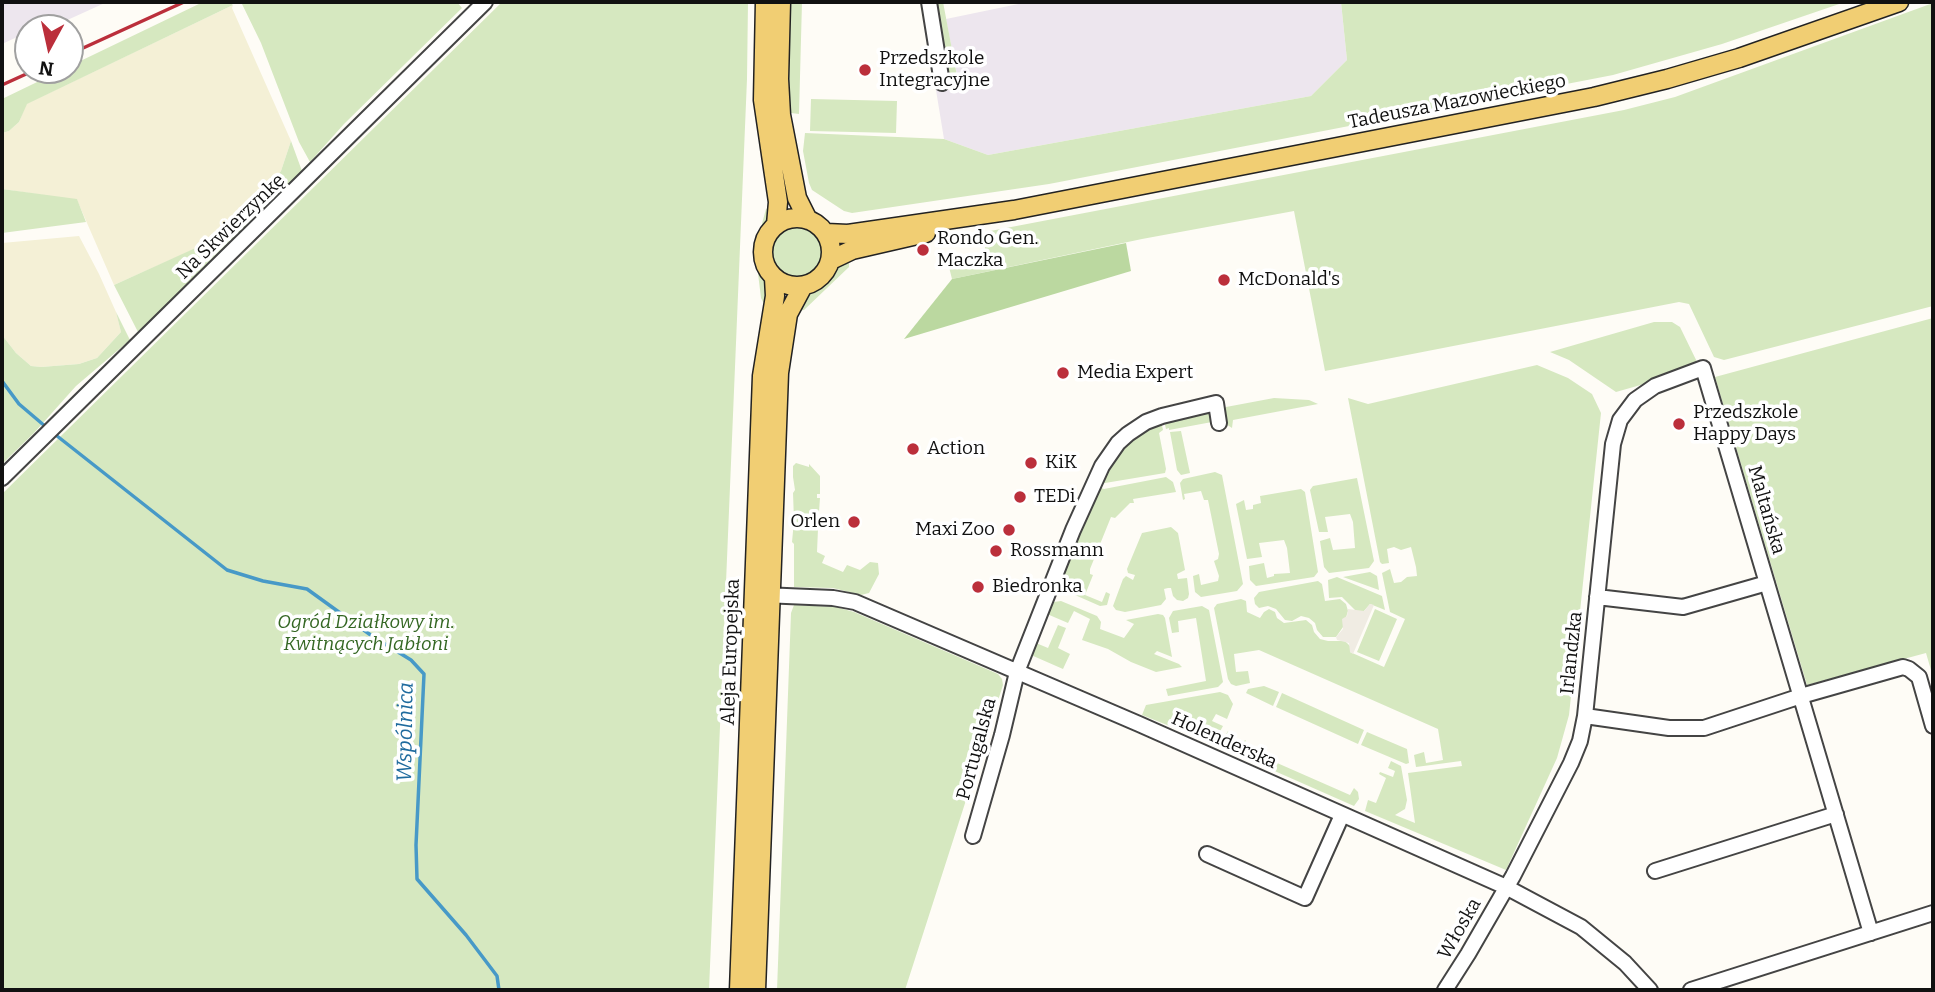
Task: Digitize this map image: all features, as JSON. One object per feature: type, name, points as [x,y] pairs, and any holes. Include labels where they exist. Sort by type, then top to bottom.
[{"type":"main road","points":[[765,2],[763,100],[778,202],[776,225]]},
{"type":"main road","points":[[781,2],[780,116],[797,198],[808,220]]},
{"type":"main road","name":"Tadeusza Mazowieckiego","points":[[826,233],[848,234],[1014,210],[1611,93],[1748,55],[1899,2]]},
{"type":"main road","name":"Tadeusza Mazowieckiego","points":[[831,260],[852,250],[976,222],[1014,210]]},
{"type":"main road","points":[[791,218],[808,220],[826,233],[831,243],[831,260],[821,278],[803,286],[790,286],[775,278],[767,268],[763,251],[768,235],[776,225],[791,218]]},
{"type":"main road","name":"Aleja Europejska","points":[[756,990],[762,595],[762,376],[775,296],[775,278]]},
{"type":"main road","name":"Aleja Europejska","points":[[739,990],[762,595],[780,361],[789,314],[803,286]]},
{"type":"street","name":"Na Skwierzynkę","points":[[2,478],[485,2]]},
{"type":"street","points":[[929,2],[942,83]]},
{"type":"street","name":"Irlandzka","points":[[1506,887],[1571,764],[1580,741],[1585,716],[1613,444],[1620,420],[1635,400],[1655,386],[1703,368]]},
{"type":"street","name":"Maltańska","points":[[1703,368],[1871,933]]},
{"type":"street","name":"Portugalska","points":[[973,836],[1017,672],[1093,484],[1118,443],[1146,422],[1189,408],[1216,403],[1219,423]]},
{"type":"street","name":"Maltańska","points":[[1597,597],[1683,607],[1767,583]]},
{"type":"street","name":"Holenderska","points":[[762,595],[833,598],[855,603],[1506,887],[1581,927],[1625,963],[1650,990]]},
{"type":"street","points":[[1585,716],[1669,728],[1703,728],[1895,668],[1909,669],[1916,673],[1921,681],[1933,726]]},
{"type":"street","points":[[1655,871],[1836,814]]},
{"type":"street","points":[[1207,854],[1305,898],[1342,816]]},
{"type":"street","name":"Włoska","points":[[1445,990],[1506,887]]},
{"type":"street","points":[[1691,990],[1933,913]]},
{"type":"shaded area","points":[[2,2],[107,2],[81,14],[14,14],[14,38],[2,44]]},
{"type":"shaded area","points":[[1028,2],[1341,2],[1347,60],[1311,96],[988,155],[944,139],[935,84],[958,80],[946,19]]},
{"type":"shaded area","points":[[233,5],[291,141],[281,171],[233,232],[114,285],[77,200],[2,189],[2,133],[9,131],[19,122],[26,104],[68,84],[84,84],[84,76]]},
{"type":"shaded area","points":[[79,236],[116,312],[121,332],[97,358],[79,364],[31,366],[2,335],[2,243]]},
{"type":"shaded area","points":[[1370,604],[1374,605],[1353,654],[1350,652],[1349,643],[1337,640],[1336,637],[1343,629],[1342,619],[1347,616],[1348,609],[1364,611]]},
{"type":"green space","points":[[203,2],[229,2],[233,5],[84,77],[84,59]]},
{"type":"green space","points":[[241,2],[457,2],[462,8],[344,124],[310,162],[299,142],[261,43]]},
{"type":"green space","name":"Ogród Działkowy im. Kwitnących Jabłoni","points":[[502,2],[748,2],[709,990],[2,990],[2,494]]},
{"type":"green space","points":[[786,2],[802,2],[799,114],[791,113],[784,91]]},
{"type":"green space","points":[[935,2],[943,2],[958,81],[952,82],[946,70]]},
{"type":"green space","points":[[1341,2],[1845,2],[1722,44],[1613,75],[1049,184],[852,213],[844,211],[812,190],[809,183],[803,151],[805,133],[944,139],[988,155],[1311,96],[1347,60]]},
{"type":"green space","points":[[1933,3],[1933,306],[1724,360],[1714,357],[1689,304],[1679,302],[1325,371],[1294,211],[1142,239],[952,279],[949,267],[979,260],[985,253],[985,232],[1624,110],[1675,97]]},
{"type":"green space","points":[[33,84],[69,84],[27,104],[19,122],[9,131],[2,133],[2,99]]},
{"type":"green space","points":[[811,99],[897,101],[896,133],[810,131]]},
{"type":"green space","points":[[291,141],[302,171],[138,332],[114,285],[233,231],[281,171]]},
{"type":"green space","points":[[2,189],[77,199],[86,222],[2,233]]},
{"type":"green space","points":[[773,206],[756,248],[759,266],[767,282],[768,304],[761,298],[755,249],[766,209]]},
{"type":"green space","points":[[798,226],[808,228],[816,234],[822,242],[822,262],[816,270],[808,276],[798,278],[788,276],[780,270],[774,262],[772,252],[774,242],[780,234],[788,228]]},
{"type":"green space","points":[[1126,243],[1131,271],[904,339],[952,279]]},
{"type":"green space","points":[[849,258],[849,267],[804,310],[798,311],[804,297],[827,283],[839,266]]},
{"type":"green space","points":[[116,312],[130,340],[76,386],[2,464],[2,335],[31,366],[79,364],[97,358],[121,332]]},
{"type":"green space","points":[[1933,318],[1933,677],[1926,653],[1807,685],[1715,377]]},
{"type":"green space","points":[[1654,322],[1672,322],[1680,327],[1700,368],[1616,392],[1569,360],[1550,352]]},
{"type":"green space","points":[[1537,365],[1568,378],[1592,394],[1601,413],[1569,715],[1557,758],[1506,870],[1365,811],[1368,800],[1376,803],[1386,778],[1379,774],[1380,772],[1393,777],[1395,771],[1388,768],[1391,761],[1401,766],[1407,800],[1405,809],[1395,815],[1415,823],[1408,773],[1462,766],[1461,761],[1416,767],[1414,755],[1424,752],[1426,763],[1443,760],[1438,729],[1259,650],[1234,654],[1236,672],[1248,671],[1250,683],[1236,686],[1231,684],[1214,608],[1217,604],[1241,599],[1246,601],[1247,612],[1260,618],[1269,609],[1284,623],[1306,620],[1320,639],[1345,641],[1350,646],[1350,652],[1384,667],[1405,619],[1390,612],[1382,573],[1390,569],[1394,583],[1401,582],[1407,577],[1417,576],[1416,567],[1411,547],[1401,550],[1394,547],[1387,549],[1389,563],[1380,562],[1348,398],[1368,404]]},
{"type":"green space","points":[[1274,398],[1309,400],[1318,404],[1233,420],[1232,428],[1226,424],[1223,410],[1226,407]]},
{"type":"green space","points":[[1203,412],[1212,414],[1212,422],[1166,429],[1164,421]]},
{"type":"green space","points":[[1161,421],[1163,430],[1159,433],[1165,473],[1099,484],[1116,454],[1131,438]]},
{"type":"green space","points":[[1181,431],[1190,473],[1181,475],[1177,470],[1170,432]]},
{"type":"green space","points":[[796,463],[809,467],[809,464],[820,476],[820,494],[817,494],[817,498],[820,498],[819,512],[814,512],[814,516],[819,517],[818,524],[813,524],[813,528],[818,529],[817,552],[825,556],[822,563],[843,572],[847,565],[860,570],[870,562],[878,563],[879,574],[869,593],[861,595],[833,588],[794,587],[793,466]]},
{"type":"green space","points":[[1215,472],[1222,475],[1243,584],[1237,591],[1201,597],[1195,592],[1193,576],[1199,574],[1201,585],[1218,581],[1214,561],[1219,554],[1208,500],[1204,500],[1201,491],[1184,494],[1183,500],[1180,483],[1183,479]]},
{"type":"green space","points":[[1166,477],[1173,482],[1176,492],[1133,499],[1134,503],[1130,503],[1115,518],[1111,517],[1090,569],[1090,574],[1093,575],[1085,595],[1102,602],[1106,592],[1110,594],[1107,605],[1100,606],[1059,588],[1098,487],[1104,489]]},
{"type":"green space","points":[[1357,478],[1374,561],[1369,568],[1329,573],[1324,567],[1320,541],[1330,538],[1333,550],[1355,548],[1353,522],[1350,514],[1325,517],[1328,532],[1319,532],[1310,490],[1313,486]]},
{"type":"green space","points":[[1301,489],[1305,492],[1318,572],[1314,577],[1256,586],[1250,580],[1249,566],[1264,563],[1267,578],[1274,574],[1290,573],[1287,548],[1284,540],[1259,543],[1262,557],[1247,559],[1236,504],[1244,500],[1246,510],[1253,509],[1253,505],[1261,503],[1260,496]]},
{"type":"green space","points":[[1171,527],[1178,533],[1185,570],[1177,574],[1178,579],[1187,578],[1188,598],[1177,600],[1171,588],[1168,588],[1164,589],[1166,599],[1161,605],[1125,612],[1116,610],[1113,606],[1123,579],[1126,576],[1133,580],[1135,575],[1128,573],[1127,569],[1142,533]]},
{"type":"green space","points":[[1370,572],[1377,576],[1379,590],[1343,577]]},
{"type":"green space","points":[[1337,577],[1382,596],[1385,610],[1370,604],[1364,611],[1356,611],[1342,597],[1329,598],[1328,580]]},
{"type":"green space","points":[[1318,581],[1322,584],[1325,601],[1340,599],[1346,604],[1348,611],[1343,627],[1336,637],[1323,637],[1309,618],[1301,616],[1292,621],[1285,620],[1276,609],[1268,606],[1259,608],[1255,604],[1254,598],[1259,592]]},
{"type":"green space","points":[[1061,601],[1097,616],[1101,622],[1100,629],[1124,638],[1134,624],[1126,620],[1163,615],[1172,657],[1157,651],[1154,654],[1182,667],[1156,672],[1082,640],[1090,619],[1074,611],[1068,623],[1047,614],[1054,602]]},
{"type":"green space","points":[[794,605],[836,607],[854,612],[998,674],[1002,679],[1003,685],[905,990],[777,990],[791,613]]},
{"type":"green space","points":[[1202,606],[1209,610],[1223,682],[1218,687],[1168,696],[1166,689],[1206,681],[1196,618],[1178,621],[1179,632],[1172,633],[1169,618],[1173,611]]},
{"type":"green space","points":[[1375,609],[1397,619],[1379,661],[1357,652]]},
{"type":"green space","points":[[1058,625],[1066,628],[1058,648],[1070,654],[1063,669],[1031,655],[1036,643],[1048,648]]},
{"type":"green space","points":[[1264,686],[1279,692],[1273,706],[1246,693],[1248,689]]},
{"type":"green space","points":[[1220,692],[1228,695],[1233,704],[1227,719],[1216,714],[1212,721],[1223,726],[1217,737],[1223,739],[1228,731],[1230,735],[1225,748],[1142,715],[1146,705]]},
{"type":"green space","points":[[1282,693],[1364,730],[1358,744],[1276,707]]},
{"type":"green space","points":[[1367,732],[1407,749],[1409,763],[1361,745]]},
{"type":"green space","points":[[1246,740],[1243,748],[1350,795],[1354,788],[1359,799],[1354,806],[1236,754],[1234,752],[1237,744]]},
{"type":"waterway","name":"Wspólnica","points":[[2,381],[19,404],[46,427]]},
{"type":"waterway","name":"Wspólnica","points":[[52,432],[227,570],[263,581],[307,589],[372,636],[411,660],[424,674],[416,845],[417,879],[466,935],[497,976],[499,990]]},
{"type":"railway","points":[[84,48],[184,2]]},
{"type":"railway","points":[[2,85],[14,80]]},
{"type":"place","name":"Przedszkole Integracyjne","points":[[865,70]]},
{"type":"place","name":"Rondo Gen. Maczka","points":[[923,250]]},
{"type":"place","name":"McDonald's","points":[[1224,280]]},
{"type":"place","name":"Media Expert","points":[[1063,373]]},
{"type":"place","name":"Przedszkole Happy Days","points":[[1679,424]]},
{"type":"place","name":"Action","points":[[913,449]]},
{"type":"place","name":"KiK","points":[[1031,463]]},
{"type":"place","name":"TEDi","points":[[1020,497]]},
{"type":"place","name":"Orlen","points":[[854,522]]},
{"type":"place","name":"Maxi Zoo","points":[[1009,530]]},
{"type":"place","name":"Rossmann","points":[[996,551]]},
{"type":"place","name":"Biedronka","points":[[978,587]]}]
